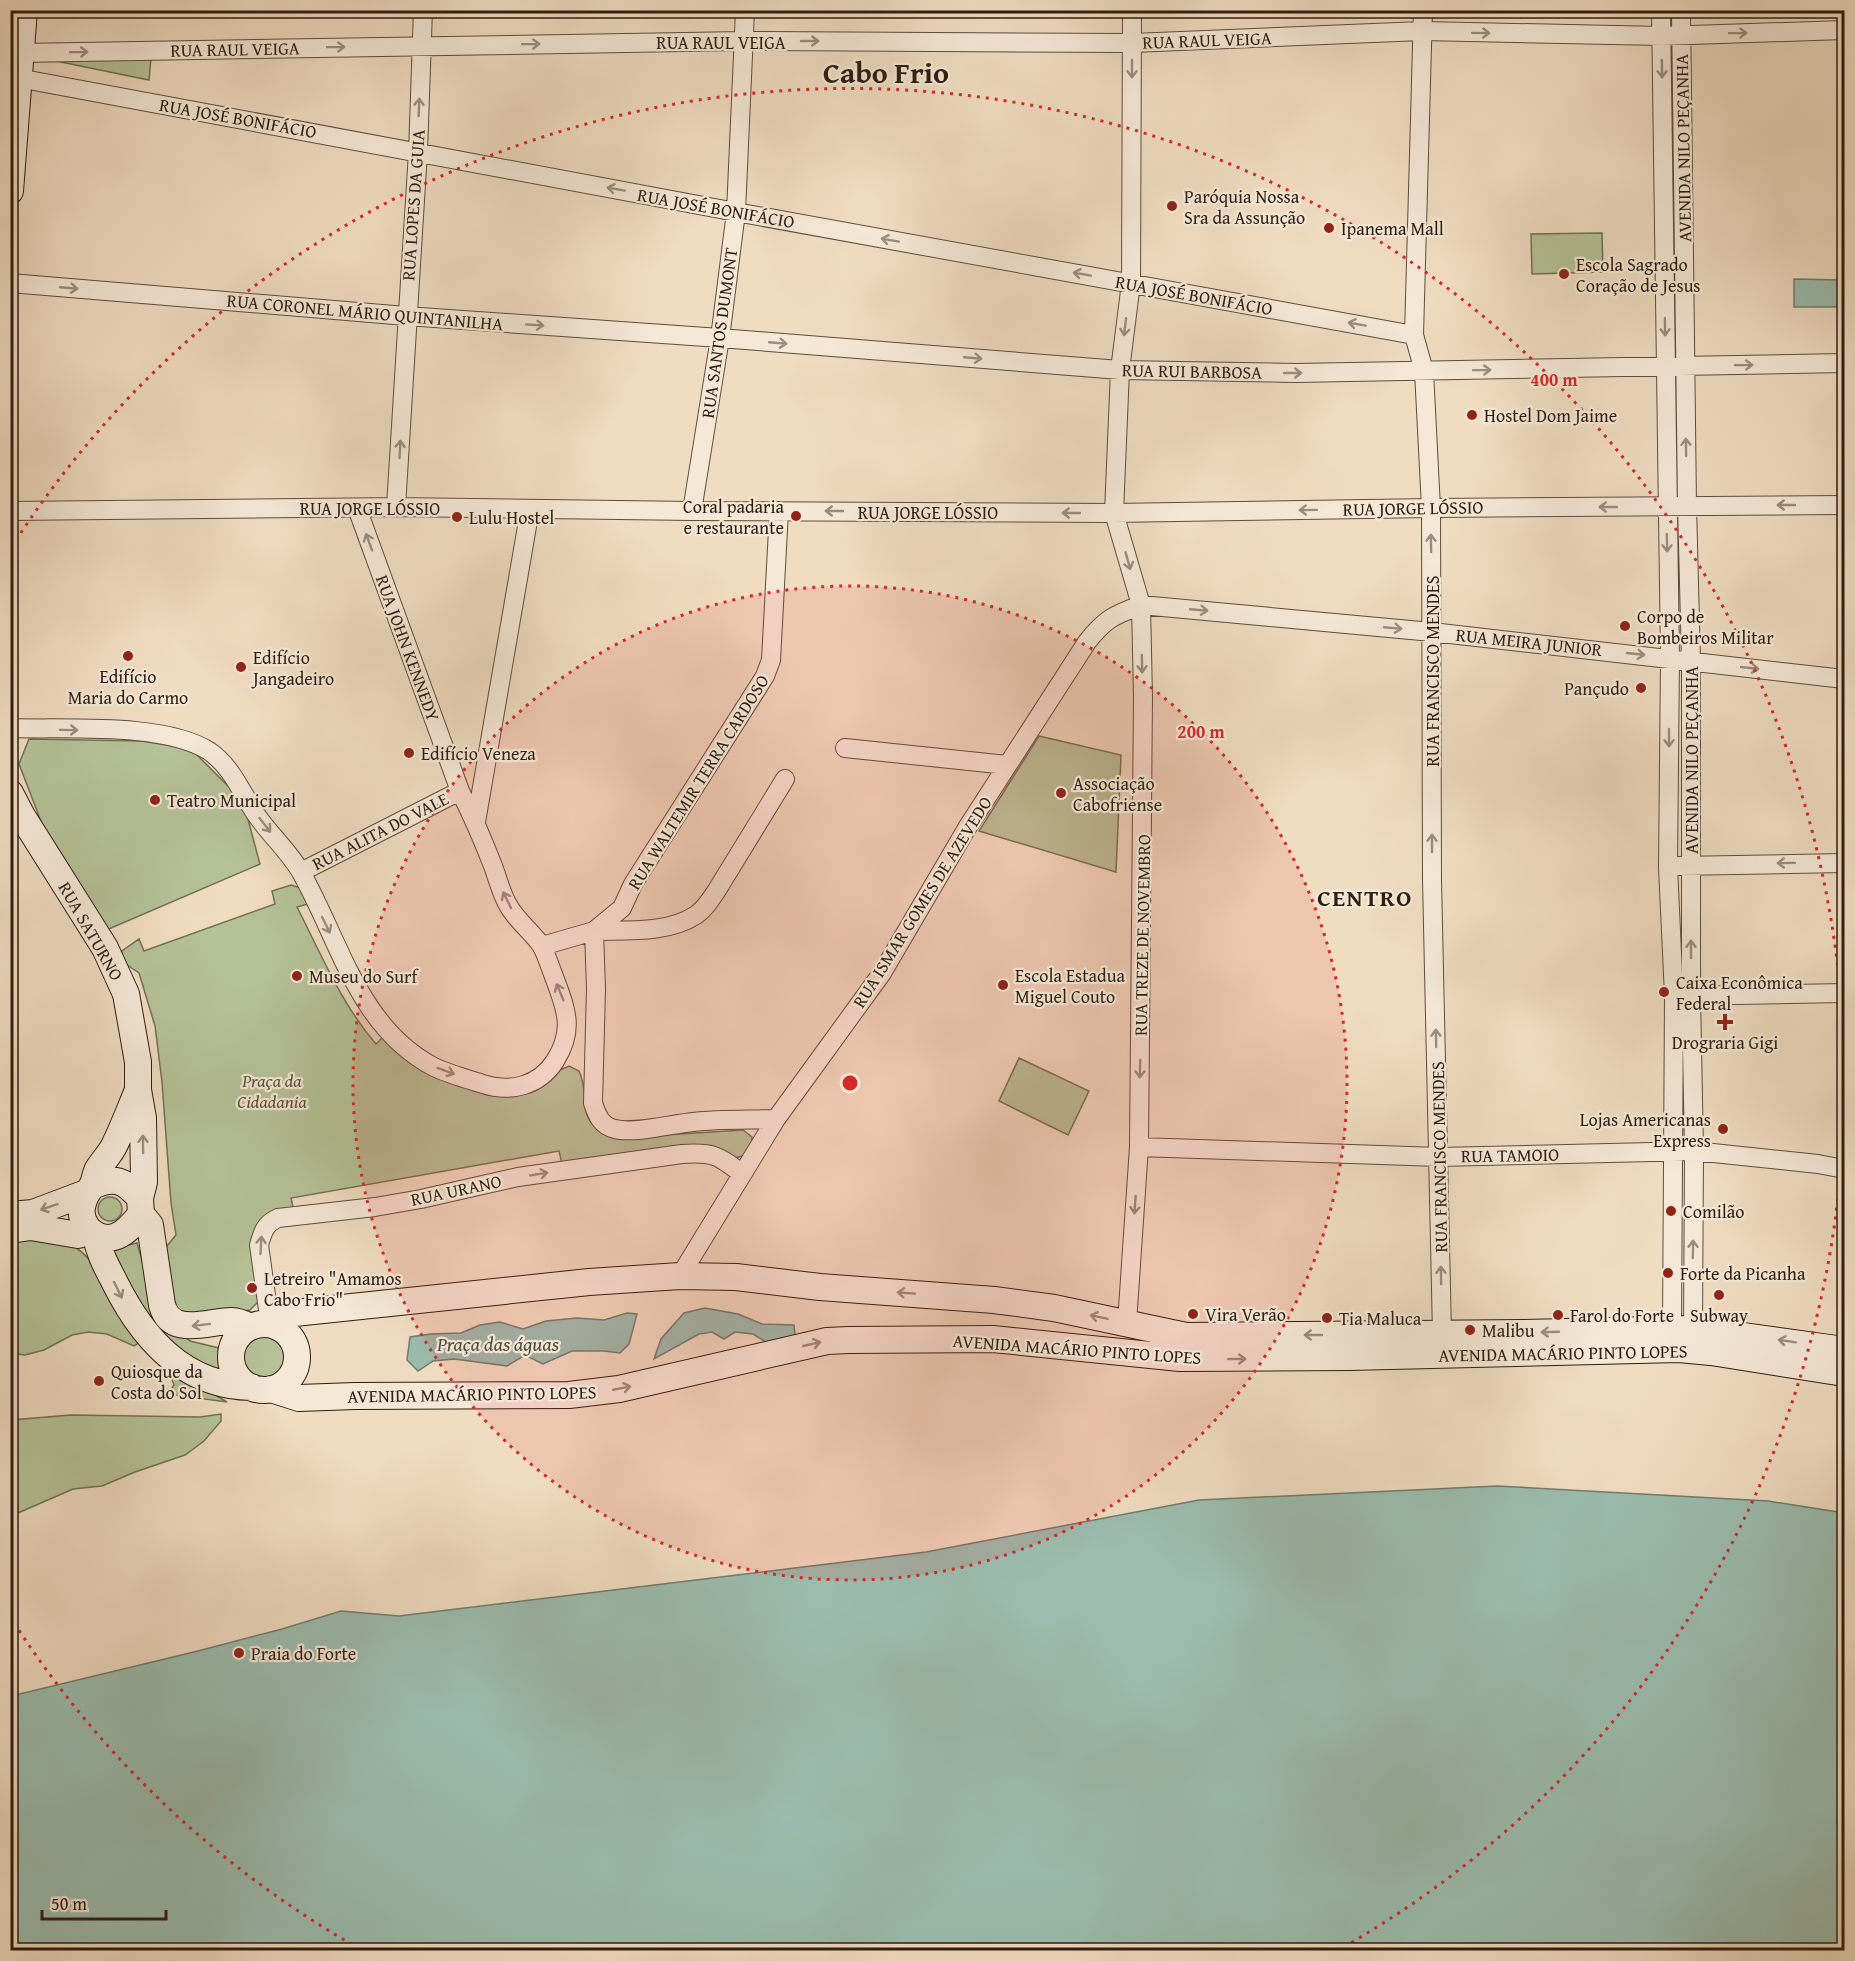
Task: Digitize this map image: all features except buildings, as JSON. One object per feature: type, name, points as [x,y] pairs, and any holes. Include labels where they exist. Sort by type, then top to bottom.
[{"type":"main road","points":[[10,191],[17,67],[24,10]]},
{"type":"main road","name":"RUA SATURNO","points":[[10,792],[16,811],[105,948],[126,994],[138,1062],[138,1090],[143,1118],[144,1182],[140,1206]]},
{"type":"main road","name":"RUA SATURNO","points":[[89,1189],[98,1168],[113,1147],[138,1090]]},
{"type":"main road","points":[[10,1215],[33,1213],[103,1181],[113,1179],[123,1182],[150,1225],[162,1305],[170,1320],[188,1326],[234,1321],[280,1327],[294,1342],[297,1351],[295,1371],[281,1386],[261,1388],[242,1382],[231,1363],[234,1341],[241,1333],[260,1325]]},
{"type":"main road","points":[[89,1189],[82,1209],[83,1220],[93,1234]]},
{"type":"main road","points":[[10,1230],[31,1227],[78,1235],[93,1234],[115,1238],[132,1225],[140,1206]]},
{"type":"main road","name":"AVENIDA MACÁRIO PINTO LOPES","points":[[93,1234],[99,1252],[131,1316],[158,1347],[190,1372],[204,1378],[227,1386],[261,1388],[299,1398],[569,1395],[619,1389],[827,1341],[849,1340],[993,1339],[1180,1358],[1348,1357],[1679,1349],[1845,1373]]},
{"type":"main road","name":"AVENIDA MACÁRIO PINTO LOPES","points":[[260,1325],[285,1314],[589,1282],[680,1276],[736,1277],[820,1287],[994,1300],[1054,1308],[1186,1336],[1442,1334],[1682,1328],[1845,1350]]},
{"type":"street","name":"RUA LOPES DA GUIA","points":[[396,507],[406,316],[418,152],[423,10]]},
{"type":"street","name":"RUA SANTOS DUMONT","points":[[692,511],[720,338],[736,212],[745,10]]},
{"type":"street","name":"RUA TREZE DE NOVEMBRO","points":[[1127,1323],[1139,1147],[1143,843],[1141,605],[1114,513],[1120,370],[1131,283],[1132,10]]},
{"type":"street","name":"RUA FRANCISCO MENDES","points":[[1423,10],[1414,335],[1424,371],[1431,508],[1432,880],[1442,1334]]},
{"type":"street","name":"AVENIDA NILO PEÇANHA","points":[[1661,10],[1670,658],[1668,867],[1682,995],[1694,1151],[1682,1328]]},
{"type":"street","name":"AVENIDA NILO PEÇANHA","points":[[1681,10],[1691,661],[1691,865],[1672,1151],[1682,1328]]},
{"type":"street","name":"RUA RAUL VEIGA","points":[[17,67],[421,45],[744,41],[1132,43],[1422,32],[1662,36],[1845,30]]},
{"type":"street","name":"RUA JOSÉ BONIFÁCIO","points":[[17,67],[418,152],[1414,335]]},
{"type":"street","name":"RUA CORONEL MÁRIO QUINTANILHA","points":[[10,283],[406,316],[720,338]]},
{"type":"street","name":"RUA RUI BARBOSA","points":[[720,338],[1120,370],[1296,373],[1685,366]]},
{"type":"street","points":[[1685,366],[1845,363]]},
{"type":"street","name":"RUA JORGE LÓSSIO","points":[[10,511],[396,507],[1114,513],[1845,505]]},
{"type":"street","name":"RUA JOHN KENNEDY","points":[[10,728],[124,730],[178,738],[195,743],[212,753],[225,765],[255,813],[301,872],[348,970],[369,1008],[386,1030],[406,1048],[434,1067],[492,1087],[515,1089],[533,1082],[550,1069],[563,1049],[567,1026],[566,1005],[542,946],[508,906],[476,822],[460,791],[357,508]]},
{"type":"street","points":[[476,822],[530,509]]},
{"type":"street","name":"RUA WALTEMIR TERRA CARDOSO","points":[[542,946],[594,931],[622,908],[633,884],[765,676],[771,660],[778,511]]},
{"type":"street","name":"RUA MEIRA JUNIOR","points":[[1141,605],[1432,632],[1845,679]]},
{"type":"street","name":"RUA ISMAR GOMES DE AZEVEDO","points":[[680,1276],[776,1119],[882,973],[1007,765],[1099,626],[1116,614],[1141,605]]},
{"type":"street","points":[[844,748],[1007,765]]},
{"type":"street","points":[[776,1119],[695,1122],[628,1130],[616,1130],[604,1125],[593,1103],[596,989],[594,931],[648,930],[678,923],[696,915],[717,890],[785,779]]},
{"type":"street","name":"RUA ALITA DO VALE","points":[[301,872],[460,791]]},
{"type":"street","points":[[1668,867],[1845,863]]},
{"type":"street","points":[[1682,995],[1845,993]]},
{"type":"street","name":"RUA TAMOIO","points":[[1139,1147],[1439,1157],[1694,1151],[1845,1169]]},
{"type":"street","name":"RUA URANO","points":[[260,1325],[262,1233],[268,1223],[278,1218],[375,1207],[518,1177],[682,1154],[704,1152],[714,1154],[742,1174]]},
{"type":"green space","points":[[151,58],[149,80],[56,61]]},
{"type":"green space","points":[[1602,233],[1603,272],[1532,274],[1531,234]]},
{"type":"green space","name":"Associação Cabofriense","points":[[1039,736],[1121,755],[1116,872],[979,831]]},
{"type":"green space","points":[[29,739],[142,741],[191,749],[243,801],[260,864],[104,931],[49,842],[19,764]]},
{"type":"green space","name":"Praça da Cidadania","points":[[291,885],[301,888],[308,904],[297,907],[342,996],[376,1044],[384,1036],[444,1079],[547,1081],[569,1066],[579,1071],[583,1082],[588,1117],[602,1131],[616,1138],[743,1130],[752,1137],[751,1148],[743,1156],[734,1158],[562,1164],[559,1151],[291,1198],[294,1211],[264,1218],[258,1302],[250,1310],[189,1320],[176,1316],[162,1256],[176,1235],[155,1026],[139,973],[121,961],[122,951],[139,939],[144,951],[275,904],[272,891]]},
{"type":"green space","points":[[1019,1058],[1089,1091],[1068,1135],[999,1101]]},
{"type":"green space","points":[[110,1197],[119,1200],[122,1209],[119,1218],[110,1221],[101,1218],[98,1209],[101,1200]]},
{"type":"green space","points":[[31,1236],[63,1240],[78,1249],[100,1272],[142,1341],[134,1346],[107,1334],[88,1332],[72,1335],[44,1350],[25,1355],[11,1353],[10,1239]]},
{"type":"green space","points":[[137,1243],[158,1315],[190,1341],[219,1348],[228,1364],[229,1377],[195,1366],[153,1326],[106,1250]]},
{"type":"green space","points":[[265,1333],[280,1340],[287,1355],[280,1370],[265,1377],[250,1370],[243,1355],[250,1340]]},
{"type":"green space","points":[[167,1366],[227,1402],[168,1394],[174,1385]]},
{"type":"green space","points":[[221,1414],[221,1421],[204,1441],[185,1455],[102,1486],[73,1489],[11,1516],[11,1420],[71,1415],[200,1417]]},
{"type":"water","points":[[1794,279],[1843,280],[1843,307],[1794,307]]},
{"type":"water","points":[[705,1308],[738,1314],[762,1324],[794,1325],[795,1335],[766,1342],[753,1334],[735,1332],[724,1339],[712,1332],[699,1334],[654,1359],[661,1339],[684,1313]]},
{"type":"water","name":"Praça das águas","points":[[627,1313],[637,1314],[629,1344],[620,1353],[572,1351],[543,1364],[525,1355],[507,1366],[454,1359],[433,1361],[418,1371],[407,1360],[410,1337],[461,1333],[480,1325],[500,1322],[523,1329],[546,1321],[577,1318],[604,1320]]},
{"type":"water","points":[[1497,1486],[1768,1501],[1844,1513],[1844,1950],[11,1950],[11,1696],[198,1651],[341,1611],[399,1616],[926,1552],[1199,1500]]},
{"type":"place","name":"Paróquia Nossa Sra da Assunção","points":[[1172,206]]},
{"type":"place","name":"Ipanema Mall","points":[[1329,228]]},
{"type":"place","name":"Escola Sagrado Coração de Jesus","points":[[1564,274]]},
{"type":"place","name":"Hostel Dom Jaime","points":[[1472,415]]},
{"type":"place","name":"Coral padaria e restaurante","points":[[796,516]]},
{"type":"place","name":"Lulu Hostel","points":[[457,517]]},
{"type":"place","name":"Corpo de Bombeiros Militar","points":[[1625,626]]},
{"type":"place","name":"Edifício Maria do Carmo","points":[[128,656]]},
{"type":"place","name":"Edifício Jangadeiro","points":[[241,667]]},
{"type":"place","name":"Pançudo","points":[[1641,688]]},
{"type":"place","name":"Edifício Veneza","points":[[409,753]]},
{"type":"place","name":"Associação Cabofriense","points":[[1061,793]]},
{"type":"place","name":"Teatro Municipal","points":[[155,800]]},
{"type":"place","name":"Museu do Surf","points":[[297,976]]},
{"type":"place","name":"Escola Estadua Miguel Couto","points":[[1003,985]]},
{"type":"place","name":"Caixa Econômica Federal","points":[[1664,992]]},
{"type":"place","name":"Drograria Gigi","points":[[1725,1022]]},
{"type":"place","name":"Lojas Americanas Express","points":[[1723,1129]]},
{"type":"place","name":"Comilão","points":[[1671,1211]]},
{"type":"place","name":"Forte da Picanha","points":[[1668,1273]]},
{"type":"place","name":"Letreiro \"Amamos Cabo Frio\"","points":[[252,1288]]},
{"type":"place","name":"Subway","points":[[1719,1295]]},
{"type":"place","name":"Vira Verão","points":[[1193,1314]]},
{"type":"place","name":"Farol do Forte","points":[[1558,1315]]},
{"type":"place","name":"Tia Maluca","points":[[1327,1318]]},
{"type":"place","name":"Malibu","points":[[1470,1330]]},
{"type":"place","name":"Quiosque da Costa do Sol","points":[[99,1381]]},
{"type":"place","name":"Praia do Forte","points":[[239,1653]]},
{"type":"district","name":"Cabo Frio","points":[[886,72]]},
{"type":"district","name":"CENTRO","points":[[1365,897]]}]
